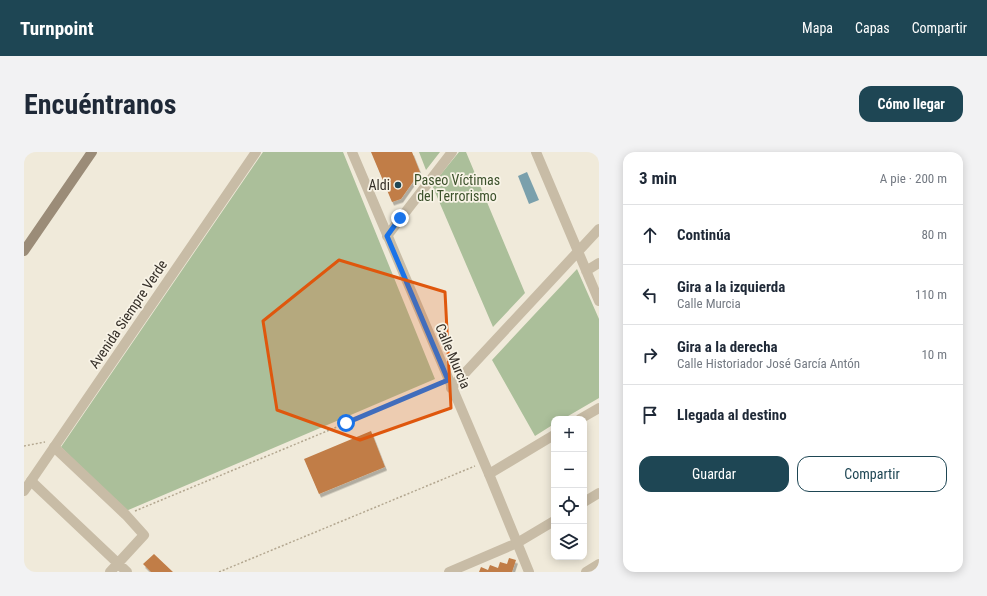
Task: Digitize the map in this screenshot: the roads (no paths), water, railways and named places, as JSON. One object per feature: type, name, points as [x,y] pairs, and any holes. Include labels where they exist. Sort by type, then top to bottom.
[{"type":"main road","points":[[24,251],[92,152]]},
{"type":"street","name":"Avenida Siempre Verde","points":[[24,491],[31,482],[52,445],[256,152]]},
{"type":"street","name":"Calle Murcia","points":[[352,152],[484,462],[529,572]]},
{"type":"street","points":[[387,236],[452,152]]},
{"type":"street","points":[[536,152],[599,301]]},
{"type":"street","points":[[450,384],[599,229]]},
{"type":"street","points":[[586,271],[599,263]]},
{"type":"street","points":[[585,416],[599,408]]},
{"type":"street","points":[[489,474],[551,437]]},
{"type":"street","points":[[52,445],[126,515],[144,535],[119,564],[110,572]]},
{"type":"street","points":[[31,482],[127,572]]},
{"type":"street","points":[[587,500],[599,493]]},
{"type":"street","points":[[449,572],[517,543],[551,523]]},
{"type":"street","points":[[586,572],[599,564]]},
{"type":"water","points":[[527,172],[539,200],[529,204],[518,176]]},
{"type":"place","name":"Aldi","points":[[398,185]]},
{"type":"park label","name":"Paseo Víctimas del Terrorismo","points":[[457,188]]}]
